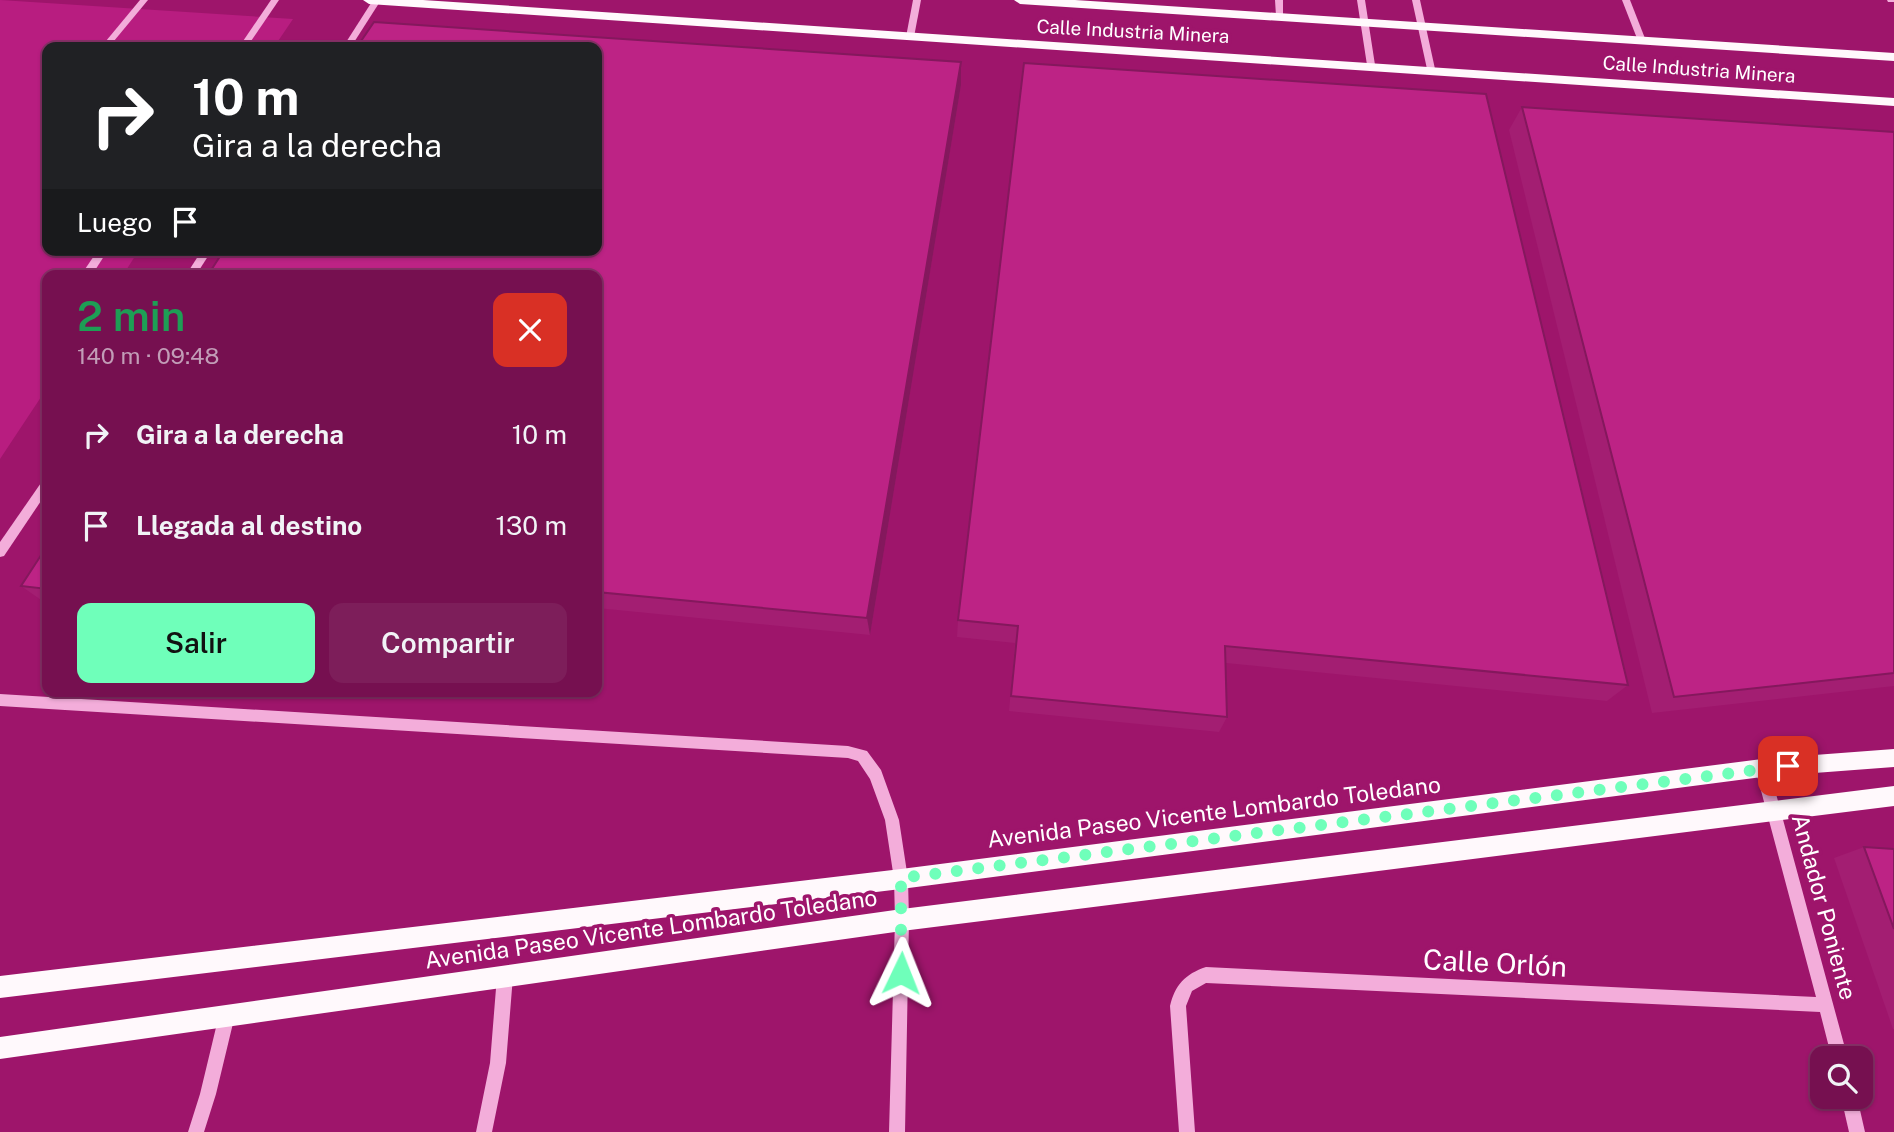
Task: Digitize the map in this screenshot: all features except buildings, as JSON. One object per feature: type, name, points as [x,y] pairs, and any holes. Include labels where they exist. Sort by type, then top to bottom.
[{"type":"main road","name":"Calle Industria Minera","points":[[369,0],[1894,102]]},
{"type":"main road","name":"Calle Industria Minera","points":[[1020,0],[1894,57]]},
{"type":"main road","name":"Avenida Paseo Vicente Lombardo Toledano","points":[[0,987],[901,878],[1762,768],[1894,758]]},
{"type":"main road","name":"Avenida Paseo Vicente Lombardo Toledano","points":[[0,1048],[902,920],[1894,796]]},
{"type":"street","points":[[109,42],[144,0]]},
{"type":"street","points":[[246,42],[275,0]]},
{"type":"street","points":[[350,42],[377,0]]},
{"type":"street","points":[[910,37],[917,0]]},
{"type":"street","points":[[1279,0],[1280,16]]},
{"type":"street","points":[[1361,0],[1371,65]]},
{"type":"street","points":[[1416,0],[1431,69]]},
{"type":"street","points":[[1626,0],[1642,41]]},
{"type":"street","points":[[0,552],[42,491]]},
{"type":"street","points":[[0,700],[848,752],[862,756],[876,775],[892,820],[901,878],[897,1132]]},
{"type":"street","name":"Andador Poniente","points":[[1762,768],[1837,1046]]},
{"type":"street","points":[[484,1132],[499,1063],[505,975]]},
{"type":"street","name":"Calle Orlón","points":[[1187,1132],[1178,1006],[1180,992],[1186,984],[1206,975],[1827,1005]]},
{"type":"street","points":[[195,1132],[208,1094],[228,1015]]},
{"type":"street","points":[[1852,1109],[1857,1132]]},
{"type":"shaded area","points":[[0,0],[293,19],[277,42],[42,42],[42,256],[135,256],[126,270],[42,270],[42,396],[0,459]]},
{"type":"route","points":[[901,973],[901,878],[1788,766]]}]
